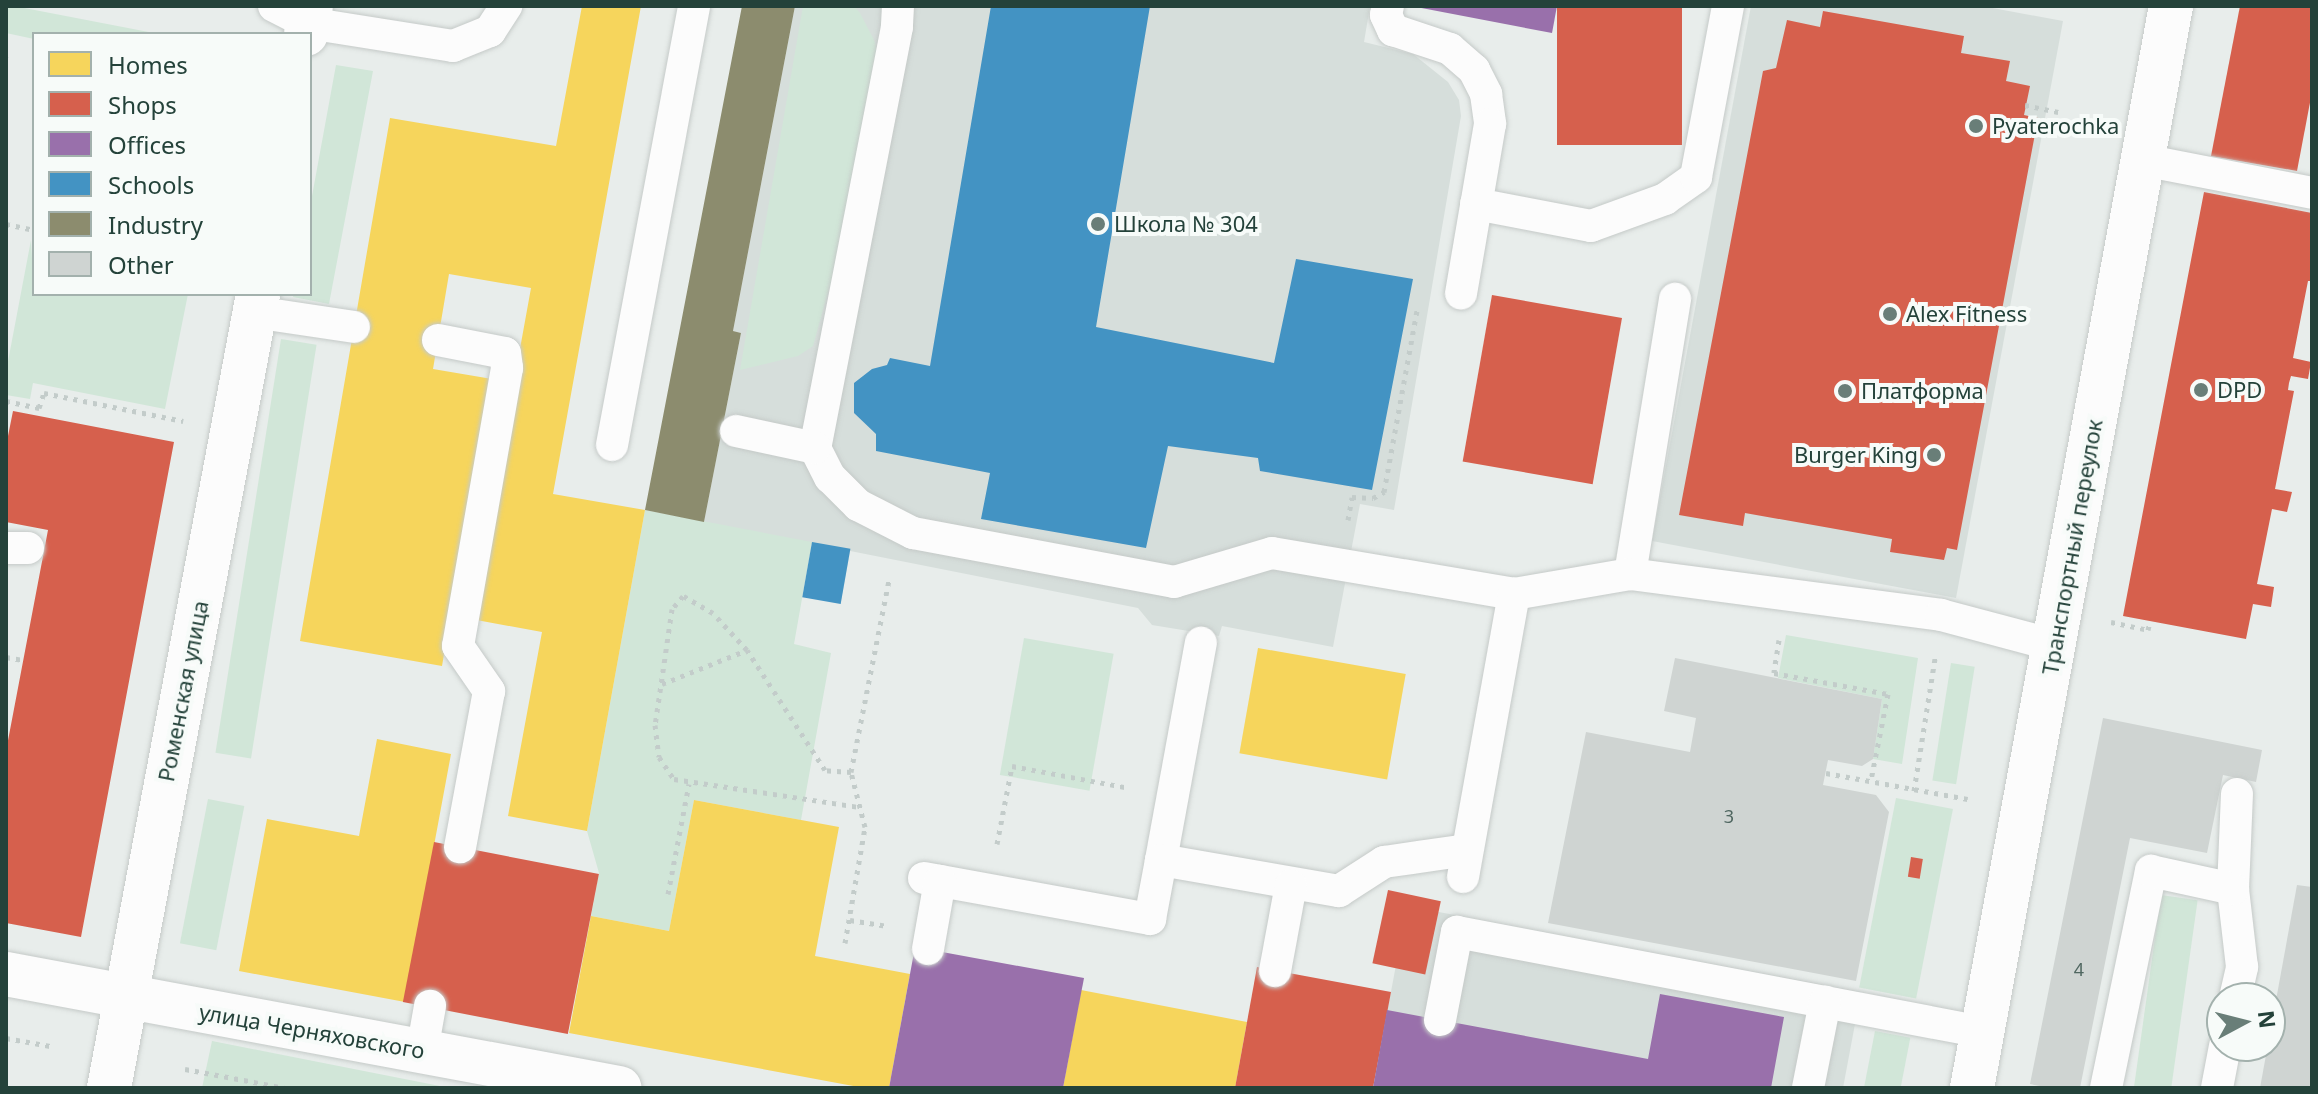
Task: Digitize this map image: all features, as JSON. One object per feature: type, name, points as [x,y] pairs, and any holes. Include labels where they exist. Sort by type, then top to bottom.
[{"type":"street","name":"Транспортный переулок","points":[[1972,1088],[2171,6]]},
{"type":"street","name":"Роменская улица","points":[[109,1088],[256,303]]},
{"type":"street","name":"улица Черняховского","points":[[6,974],[619,1088]]},
{"type":"lane","points":[[300,17],[453,46],[490,31],[506,6]]},
{"type":"lane","points":[[612,445],[694,6]]},
{"type":"lane","points":[[898,6],[897,27],[815,448],[830,477],[858,505],[913,533],[1174,582],[1272,553],[1514,594],[1630,574],[1941,615],[2054,645]]},
{"type":"lane","points":[[1388,6],[1386,15],[1393,30],[1450,49],[1474,70],[1486,94],[1490,124],[1461,294]]},
{"type":"lane","points":[[1476,204],[1591,226],[1665,199],[1696,177],[1728,6]]},
{"type":"lane","points":[[2143,160],[2312,193]]},
{"type":"lane","points":[[1630,574],[1675,299]]},
{"type":"lane","points":[[256,303],[354,327]]},
{"type":"lane","points":[[438,340],[505,353],[507,368],[458,646],[489,691],[460,847]]},
{"type":"lane","points":[[736,431],[815,448]]},
{"type":"lane","points":[[1161,860],[1339,891],[1384,862],[1465,864],[1514,594]]},
{"type":"lane","points":[[928,949],[932,879],[1150,919],[1201,643]]},
{"type":"lane","points":[[2237,794],[2233,889],[2242,967],[2239,982]]},
{"type":"lane","points":[[2106,1088],[2151,871],[2233,889]]},
{"type":"lane","points":[[1275,971],[1291,885]]},
{"type":"lane","points":[[1440,1020],[1457,932],[1982,1032]]},
{"type":"lane","points":[[1808,1088],[1825,1002]]},
{"type":"lane","points":[[422,1051],[430,1006]]},
{"type":"lane","points":[[2217,1088],[2222,1062]]},
{"type":"path","points":[[2025,105],[2058,112]]},
{"type":"path","points":[[2035,133],[2053,136]]},
{"type":"path","points":[[6,224],[32,230]]},
{"type":"path","points":[[1339,564],[1352,497],[1373,498],[1384,492],[1420,294]]},
{"type":"path","points":[[6,401],[39,408],[44,393],[232,430]]},
{"type":"path","points":[[845,943],[865,827],[851,772],[889,580]]},
{"type":"path","points":[[851,772],[825,770],[747,650],[713,613],[683,596],[672,609],[655,725],[659,757],[674,779],[689,784],[860,807]]},
{"type":"path","points":[[1914,791],[1941,615]]},
{"type":"path","points":[[2103,621],[2148,630],[2150,621]]},
{"type":"path","points":[[1782,627],[1774,673],[1888,694],[1871,780]]},
{"type":"path","points":[[661,684],[747,650]]},
{"type":"path","points":[[6,657],[23,660]]},
{"type":"path","points":[[989,890],[1012,766],[1173,796]]},
{"type":"path","points":[[1826,773],[1968,799]]},
{"type":"path","points":[[668,894],[689,784]]},
{"type":"path","points":[[850,920],[896,927]]},
{"type":"path","points":[[6,1038],[50,1046]]},
{"type":"path","points":[[185,1069],[286,1088]]},
{"type":"shaded area","name":"Школа № 304","points":[[795,6],[1370,6],[1364,42],[1413,54],[1448,82],[1459,100],[1461,116],[1394,510],[1360,504],[1333,647],[1222,626],[1219,636],[1152,625],[1138,608],[704,522],[741,333],[733,331]]},
{"type":"shaded area","name":"Платформа","points":[[1751,6],[1982,6],[2063,21],[1956,598],[1652,541]]},
{"type":"shaded area","points":[[1407,906],[1861,992],[1843,1088],[1373,1088]]},
{"type":"green space","points":[[6,6],[149,32],[32,32],[32,39],[6,33]]},
{"type":"green space","points":[[803,6],[854,6],[860,13],[875,42],[881,72],[880,107],[813,346],[798,356],[740,370]]},
{"type":"green space","points":[[336,65],[373,71],[329,304],[293,297],[312,296],[312,196]]},
{"type":"green space","points":[[31,240],[32,296],[188,296],[165,409],[33,383],[30,399],[6,395],[6,372]]},
{"type":"green space","points":[[281,339],[317,345],[251,758],[215,753]]},
{"type":"green space","points":[[645,510],[812,542],[794,644],[831,653],[801,820],[694,800],[669,931],[591,916],[599,873],[587,831]]},
{"type":"green space","points":[[1786,635],[1918,658],[1902,764],[1873,759],[1882,699],[1778,678]]},
{"type":"green space","points":[[1024,638],[1114,654],[1089,791],[1000,775]]},
{"type":"green space","points":[[1951,663],[1975,667],[1956,784],[1932,781]]},
{"type":"green space","points":[[1896,798],[1953,809],[1916,999],[1859,987]]},
{"type":"green space","points":[[208,799],[244,806],[216,950],[180,943]]},
{"type":"green space","points":[[2161,895],[2198,900],[2171,1088],[2134,1088]]},
{"type":"green space","points":[[1875,1031],[1910,1038],[1901,1088],[1864,1088]]},
{"type":"green space","points":[[212,1041],[450,1088],[202,1088]]},
{"type":"building: Homes","points":[[582,6],[641,6],[553,494],[645,510],[587,831],[508,816],[542,632],[471,619],[531,288],[449,274],[433,369],[492,379],[442,666],[300,641],[390,118],[556,146]]},
{"type":"building: Homes","points":[[1258,648],[1406,674],[1387,779],[1239,753]]},
{"type":"building: Homes","points":[[377,739],[451,754],[405,1002],[239,971],[267,819],[359,836]]},
{"type":"building: Homes","points":[[694,800],[839,827],[815,956],[910,974],[889,1088],[864,1088],[569,1033],[591,916],[669,931]]},
{"type":"building: Homes","points":[[1081,990],[1247,1022],[1235,1088],[1063,1088]]},
{"type":"building: Shops","points":[[1557,6],[1682,6],[1682,145],[1557,145]]},
{"type":"building: Shops","points":[[2240,6],[2312,6],[2312,92],[2297,171],[2211,156]]},
{"type":"building: Shops","name":"Платформа","points":[[1823,11],[1964,36],[1961,53],[2010,61],[2006,81],[2030,86],[2024,115],[2038,118],[1957,550],[1947,548],[1944,560],[1890,552],[1892,539],[1745,513],[1743,526],[1679,515],[1763,71],[1776,68],[1787,20],[1820,27]]},
{"type":"building: Shops","points":[[2204,192],[2312,213],[2312,281],[2308,281],[2293,358],[2311,362],[2308,379],[2291,376],[2289,383],[2288,390],[2294,391],[2275,489],[2292,492],[2287,512],[2272,509],[2257,584],[2274,587],[2271,607],[2253,604],[2246,639],[2123,616]]},
{"type":"building: Shops","points":[[1492,295],[1622,318],[1593,484],[1463,461]]},
{"type":"building: Shops","points":[[13,411],[174,442],[81,937],[6,923],[6,751],[48,530],[6,522],[6,446]]},
{"type":"building: Shops","points":[[434,842],[599,874],[568,1034],[403,1002]]},
{"type":"building: Shops","points":[[1911,857],[1923,859],[1920,879],[1908,877]]},
{"type":"building: Shops","points":[[1388,890],[1441,901],[1425,975],[1372,963]]},
{"type":"building: Shops","points":[[1257,967],[1391,992],[1373,1088],[1235,1088]]},
{"type":"building: Offices","points":[[1411,6],[1557,6],[1552,33]]},
{"type":"building: Offices","points":[[915,947],[1084,978],[1063,1088],[889,1088]]},
{"type":"building: Offices","points":[[1660,994],[1784,1017],[1771,1088],[1373,1088],[1387,1010],[1648,1059]]},
{"type":"building: Schools","points":[[991,6],[1150,6],[1096,327],[1274,363],[1296,259],[1413,279],[1372,490],[1260,471],[1258,458],[1168,446],[1146,548],[981,519],[990,473],[876,451],[876,434],[854,413],[854,383],[872,369],[887,365],[890,358],[930,366]]},
{"type":"building: Schools","points":[[812,542],[850,549],[841,604],[802,597]]},
{"type":"building: Industry","points":[[742,6],[795,6],[733,331],[741,333],[704,522],[645,510]]},
{"type":"building: Other","points":[[1675,658],[1882,699],[1873,759],[1862,766],[1828,760],[1823,785],[1876,795],[1889,812],[1856,981],[1548,923],[1586,732],[1690,752],[1696,718],[1664,711]]},
{"type":"building: Other","points":[[2103,718],[2262,750],[2256,782],[2223,775],[2207,853],[2130,838],[2080,1088],[2050,1088],[2030,1084]]},
{"type":"building: Other","points":[[2297,885],[2312,887],[2312,1088],[2260,1088],[2265,1062],[2286,1062],[2286,982],[2279,982]]},
{"type":"place","name":"Pyaterochka","points":[[1976,126]]},
{"type":"place","name":"Школа № 304","points":[[1098,224]]},
{"type":"place","name":"Alex Fitness","points":[[1890,314]]},
{"type":"place","name":"DPD","points":[[2201,390]]},
{"type":"place","name":"Платформа","points":[[1845,391]]},
{"type":"place","name":"Burger King","points":[[1934,455]]}]
